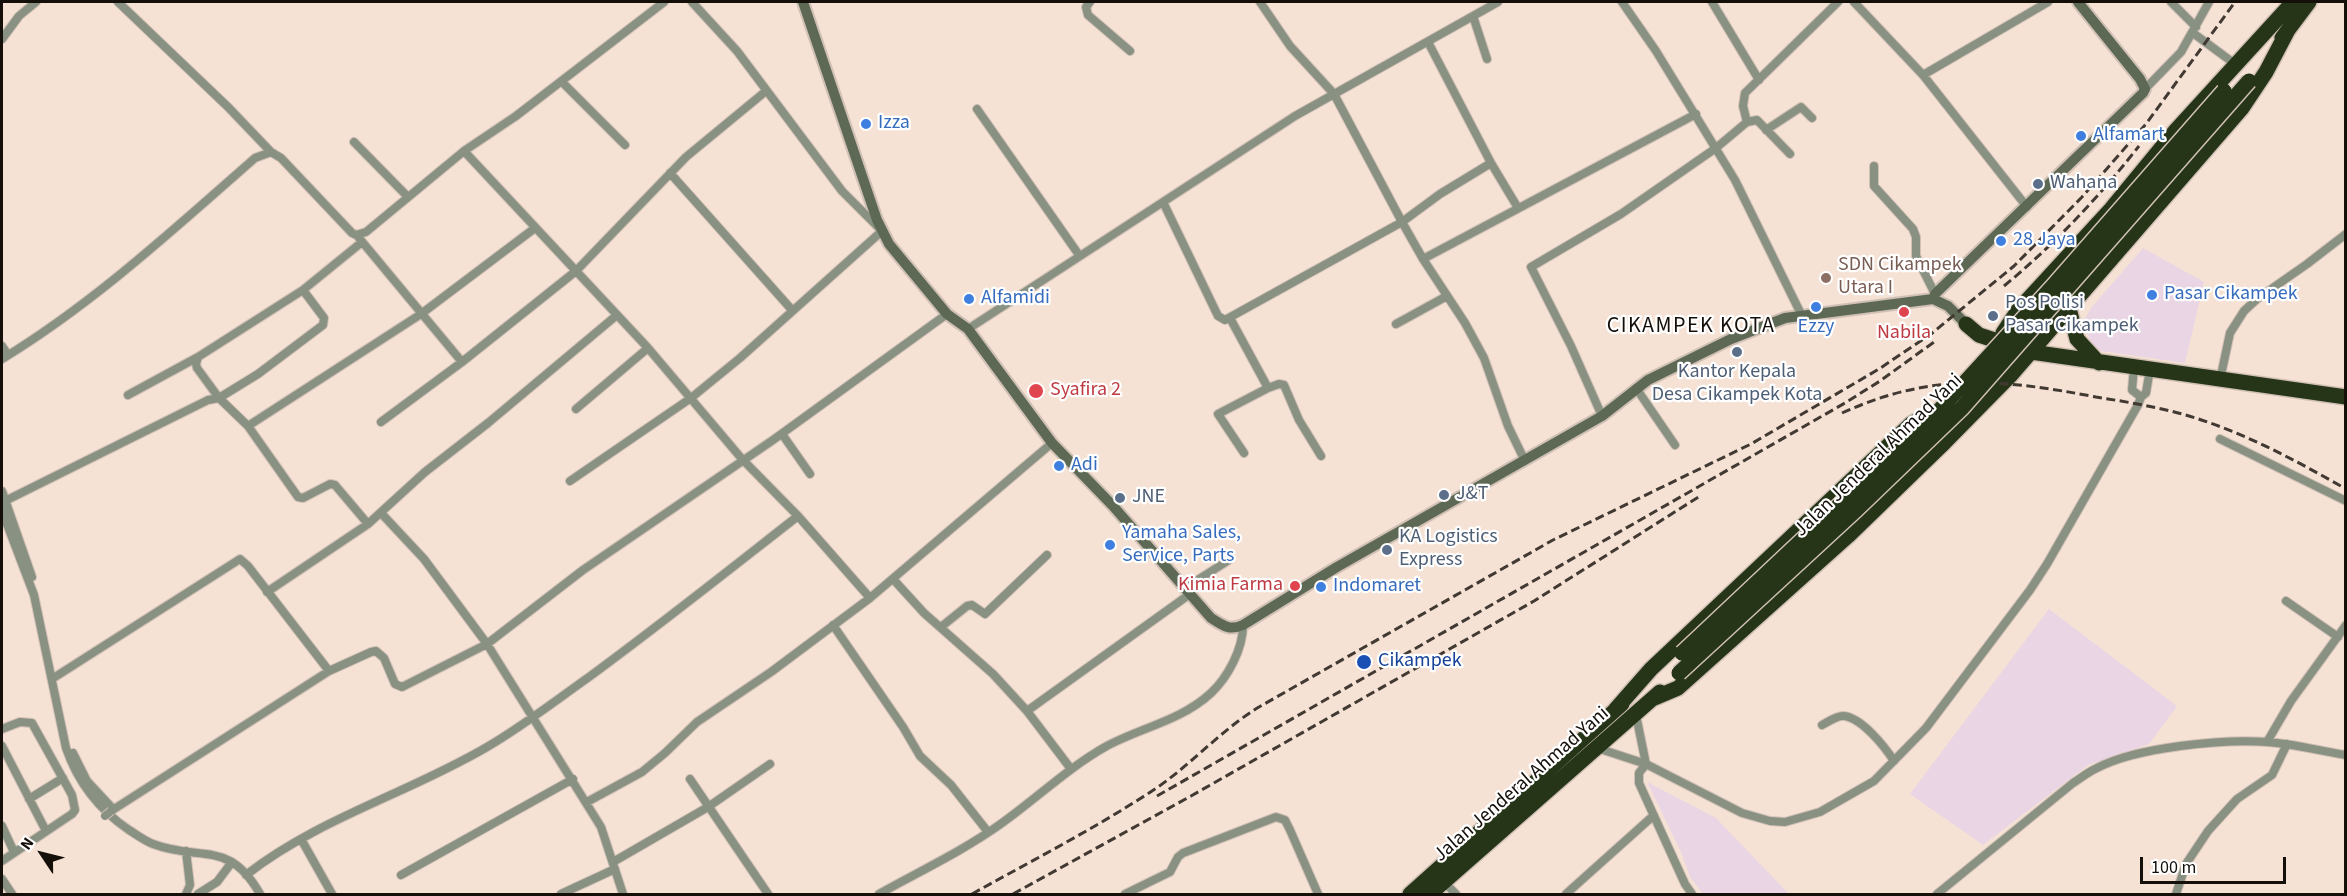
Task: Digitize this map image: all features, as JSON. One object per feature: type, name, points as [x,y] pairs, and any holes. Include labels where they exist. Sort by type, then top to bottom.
[{"type":"highway","points":[[1966,324],[1973,323],[1984,328],[1997,327],[2019,309],[2111,209],[2176,130],[2293,2]]},
{"type":"highway","name":"Jalan Jenderal Ahmad Yani","points":[[1410,894],[1682,653],[1934,416],[2053,286],[2224,91],[2293,2]]},
{"type":"highway","name":"Jalan Jenderal Ahmad Yani","points":[[1430,894],[1652,699],[1856,510],[1962,408],[2249,81],[2309,2]]},
{"type":"highway","points":[[1652,699],[1678,688],[1848,536],[2005,382],[2242,108],[2266,72],[2288,30]]},
{"type":"highway","points":[[2037,290],[2052,288],[2065,297],[2077,339],[2099,363]]},
{"type":"highway","points":[[1998,341],[2019,309]]},
{"type":"highway","points":[[1966,324],[1980,335],[2031,352],[2346,397]]},
{"type":"highway","points":[[1615,710],[1651,669],[1911,424],[1922,417],[1930,418],[1941,425],[1945,442]]},
{"type":"street","points":[[2,39],[19,16],[36,2]]},
{"type":"street","points":[[118,2],[228,107],[271,152],[281,158],[345,228],[356,235],[462,362]]},
{"type":"street","points":[[356,235],[366,232],[464,151],[516,116],[664,2]]},
{"type":"street","points":[[692,2],[737,51],[842,191],[882,231]]},
{"type":"street","points":[[803,2],[882,231],[889,244],[947,314],[968,329],[1052,443],[1113,506],[1212,618],[1232,630],[1337,567],[1602,416],[1647,380],[1731,339],[1785,318],[1934,297],[2170,65],[2194,30],[2209,2]]},
{"type":"street","points":[[1090,2],[1086,7],[1088,15],[1130,51]]},
{"type":"street","points":[[1260,2],[1290,46],[1334,94],[1423,259],[1466,323],[1484,358],[1508,426],[1525,461]]},
{"type":"street","points":[[968,329],[1295,116],[1498,2]]},
{"type":"street","points":[[1622,2],[1696,114],[1735,180],[1802,316]]},
{"type":"street","points":[[1712,2],[1759,80]]},
{"type":"street","points":[[1747,122],[1743,98],[1838,2]]},
{"type":"street","points":[[1854,2],[1923,75],[2027,207]]},
{"type":"street","points":[[1923,75],[2048,2]]},
{"type":"street","points":[[2078,2],[2140,79],[2145,89]]},
{"type":"street","points":[[2171,2],[2194,30],[2235,64]]},
{"type":"street","points":[[1473,16],[1487,58]]},
{"type":"street","points":[[1428,42],[1491,163],[1518,208]]},
{"type":"street","points":[[561,82],[625,145]]},
{"type":"street","points":[[381,422],[462,362],[576,271],[670,173],[722,126],[766,91]]},
{"type":"street","points":[[1766,130],[1801,107],[1812,118]]},
{"type":"street","points":[[978,109],[1079,255]]},
{"type":"street","points":[[1423,259],[1696,114]]},
{"type":"street","points":[[1602,416],[1571,346],[1531,267],[1621,214],[1716,148],[1747,122],[1757,120],[1790,154]]},
{"type":"street","points":[[354,142],[408,197]]},
{"type":"street","points":[[464,151],[648,348],[742,459],[798,516],[870,598]]},
{"type":"street","points":[[2,346],[5,357],[135,263],[255,158],[271,152]]},
{"type":"street","points":[[1163,202],[1218,316],[1225,320],[1402,222],[1440,194],[1491,163]]},
{"type":"street","points":[[1874,166],[1875,186],[1913,229],[1916,237],[1916,256],[1934,297],[1948,306],[1966,324]]},
{"type":"street","points":[[670,173],[792,310]]},
{"type":"street","points":[[248,426],[421,314],[535,228]]},
{"type":"street","points":[[570,481],[691,398],[740,358],[882,231]]},
{"type":"street","points":[[2220,380],[2230,333],[2244,311],[2346,234]]},
{"type":"street","points":[[128,395],[198,357],[303,290],[362,242]]},
{"type":"street","points":[[5,501],[208,400],[219,398],[258,374],[323,325],[324,318],[303,290]]},
{"type":"street","points":[[1396,324],[1447,296]]},
{"type":"street","points":[[110,813],[329,672],[371,652],[375,651],[384,658],[394,684],[402,687],[487,644],[583,570],[742,459],[782,434],[947,314]]},
{"type":"street","points":[[267,592],[368,524],[425,472],[488,423],[617,315]]},
{"type":"street","points":[[1230,318],[1268,388]]},
{"type":"street","points":[[576,409],[648,348]]},
{"type":"street","points":[[198,357],[197,368],[219,398],[248,426],[298,498],[335,484],[368,524]]},
{"type":"street","points":[[2134,367],[2132,390],[2141,397]]},
{"type":"street","points":[[1597,748],[1646,764],[1742,813],[1785,822],[1820,812],[1874,781],[1939,712],[2036,582],[2141,397],[2146,393],[2150,369]]},
{"type":"street","points":[[1244,453],[1218,414],[1279,384],[1284,385],[1299,420],[1321,456]]},
{"type":"street","points":[[1636,388],[1675,445]]},
{"type":"street","points":[[782,434],[810,474]]},
{"type":"street","points":[[2220,439],[2346,501]]},
{"type":"street","points":[[586,802],[642,771],[665,753],[697,722],[771,672],[870,598],[1052,443]]},
{"type":"street","points":[[2,491],[30,568],[74,755],[87,781],[110,813]]},
{"type":"street","points":[[2,511],[34,595],[62,730],[73,766],[87,791],[110,813],[153,844],[214,854],[232,862],[246,875],[260,894]]},
{"type":"street","points":[[381,513],[424,559],[487,644],[601,827],[623,894]]},
{"type":"street","points":[[246,875],[300,839],[488,747],[532,718],[623,651],[798,516]]},
{"type":"street","points":[[941,627],[967,606],[972,605],[985,614],[1047,555]]},
{"type":"street","points":[[55,677],[240,559],[329,672]]},
{"type":"street","points":[[1027,711],[1229,560]]},
{"type":"street","points":[[893,579],[924,614],[993,674],[1027,711],[1071,769]]},
{"type":"street","points":[[2286,601],[2338,637]]},
{"type":"street","points":[[833,625],[920,756],[956,790],[988,832]]},
{"type":"street","points":[[879,894],[946,859],[988,832],[1071,769],[1103,748],[1131,734],[1171,720],[1212,693],[1239,654],[1243,625]]},
{"type":"street","points":[[2266,742],[2291,701],[2346,626]]},
{"type":"street","points":[[1635,713],[1646,764]]},
{"type":"street","points":[[1822,726],[1840,716],[1847,717],[1878,740],[1894,761]]},
{"type":"street","points":[[2,729],[20,722],[32,723],[72,795],[75,810],[2,861]]},
{"type":"street","points":[[1937,894],[2049,802],[2095,769],[2114,761],[2191,745],[2266,742],[2346,755]]},
{"type":"street","points":[[2176,894],[2186,864],[2208,831],[2237,799],[2272,775],[2287,744]]},
{"type":"street","points":[[2,746],[46,831]]},
{"type":"street","points":[[561,894],[614,866],[708,807],[770,764]]},
{"type":"street","points":[[1646,764],[1639,773],[1640,783],[1653,816],[1692,894]]},
{"type":"street","points":[[29,799],[63,778]]},
{"type":"street","points":[[690,779],[768,894]]},
{"type":"street","points":[[401,874],[573,780]]},
{"type":"street","points":[[1566,894],[1653,816]]},
{"type":"street","points":[[1125,894],[1170,872],[1178,857],[1183,854],[1281,818],[1290,830],[1318,894]]},
{"type":"street","points":[[2,826],[14,852]]},
{"type":"street","points":[[300,839],[332,894]]},
{"type":"street","points":[[186,851],[190,885],[186,894]]},
{"type":"street","points":[[198,894],[217,882],[232,862]]},
{"type":"street","points":[[2,879],[12,894]]},
{"type":"street","points":[[1444,882],[1456,894]]},
{"type":"shaded area","name":"Pasar Cikampek","points":[[2143,248],[2204,282],[2185,363],[2101,351],[2093,345],[2085,330],[2086,317],[2091,308]]},
{"type":"shaded area","points":[[2049,609],[2177,706],[2149,744],[2088,765],[1983,845],[1910,794]]},
{"type":"shaded area","points":[[1647,782],[1716,818],[1789,894],[1703,894],[1690,877],[1681,852]]},
{"type":"railway","points":[[972,894],[1155,789],[1259,707],[1553,540],[1751,444],[1879,369],[1931,334],[2014,266],[2082,197],[2146,124],[2235,2]]},
{"type":"railway","points":[[2004,286],[2075,220],[2139,146]]},
{"type":"railway","points":[[1157,796],[1845,403],[1934,342]]},
{"type":"railway","points":[[1842,413],[1875,400],[1937,385],[1998,383],[2029,386],[2155,407],[2210,423],[2269,448],[2346,489]]},
{"type":"railway","points":[[1013,894],[1191,796],[1534,601],[1700,496]]},
{"type":"place","name":"Izza","points":[[866,124]]},
{"type":"place","name":"Alfamart","points":[[2081,136]]},
{"type":"place","name":"Wahana","points":[[2038,184]]},
{"type":"place","name":"28 Jaya","points":[[2001,241]]},
{"type":"place","name":"SDN Cikampek Utara I","points":[[1826,278]]},
{"type":"place","name":"Pasar Cikampek","points":[[2152,295]]},
{"type":"place","name":"Alfamidi","points":[[969,299]]},
{"type":"place","name":"Ezzy","points":[[1816,307]]},
{"type":"place","name":"Nabila","points":[[1904,312]]},
{"type":"place","name":"Pos Polisi Pasar Cikampek","points":[[1993,316]]},
{"type":"place","name":"Kantor Kepala Desa Cikampek Kota","points":[[1737,352]]},
{"type":"place","name":"Syafira 2","points":[[1036,391]]},
{"type":"place","name":"Adi","points":[[1059,466]]},
{"type":"place","name":"J&T","points":[[1444,495]]},
{"type":"place","name":"JNE","points":[[1120,498]]},
{"type":"place","name":"Yamaha Sales, Service, Parts","points":[[1110,545]]},
{"type":"place","name":"KA Logistics Express","points":[[1387,550]]},
{"type":"place","name":"Kimia Farma","points":[[1295,586]]},
{"type":"place","name":"Indomaret","points":[[1321,587]]},
{"type":"place","name":"Cikampek","points":[[1364,662]]},
{"type":"district","name":"CIKAMPEK KOTA","points":[[1691,327]]}]
